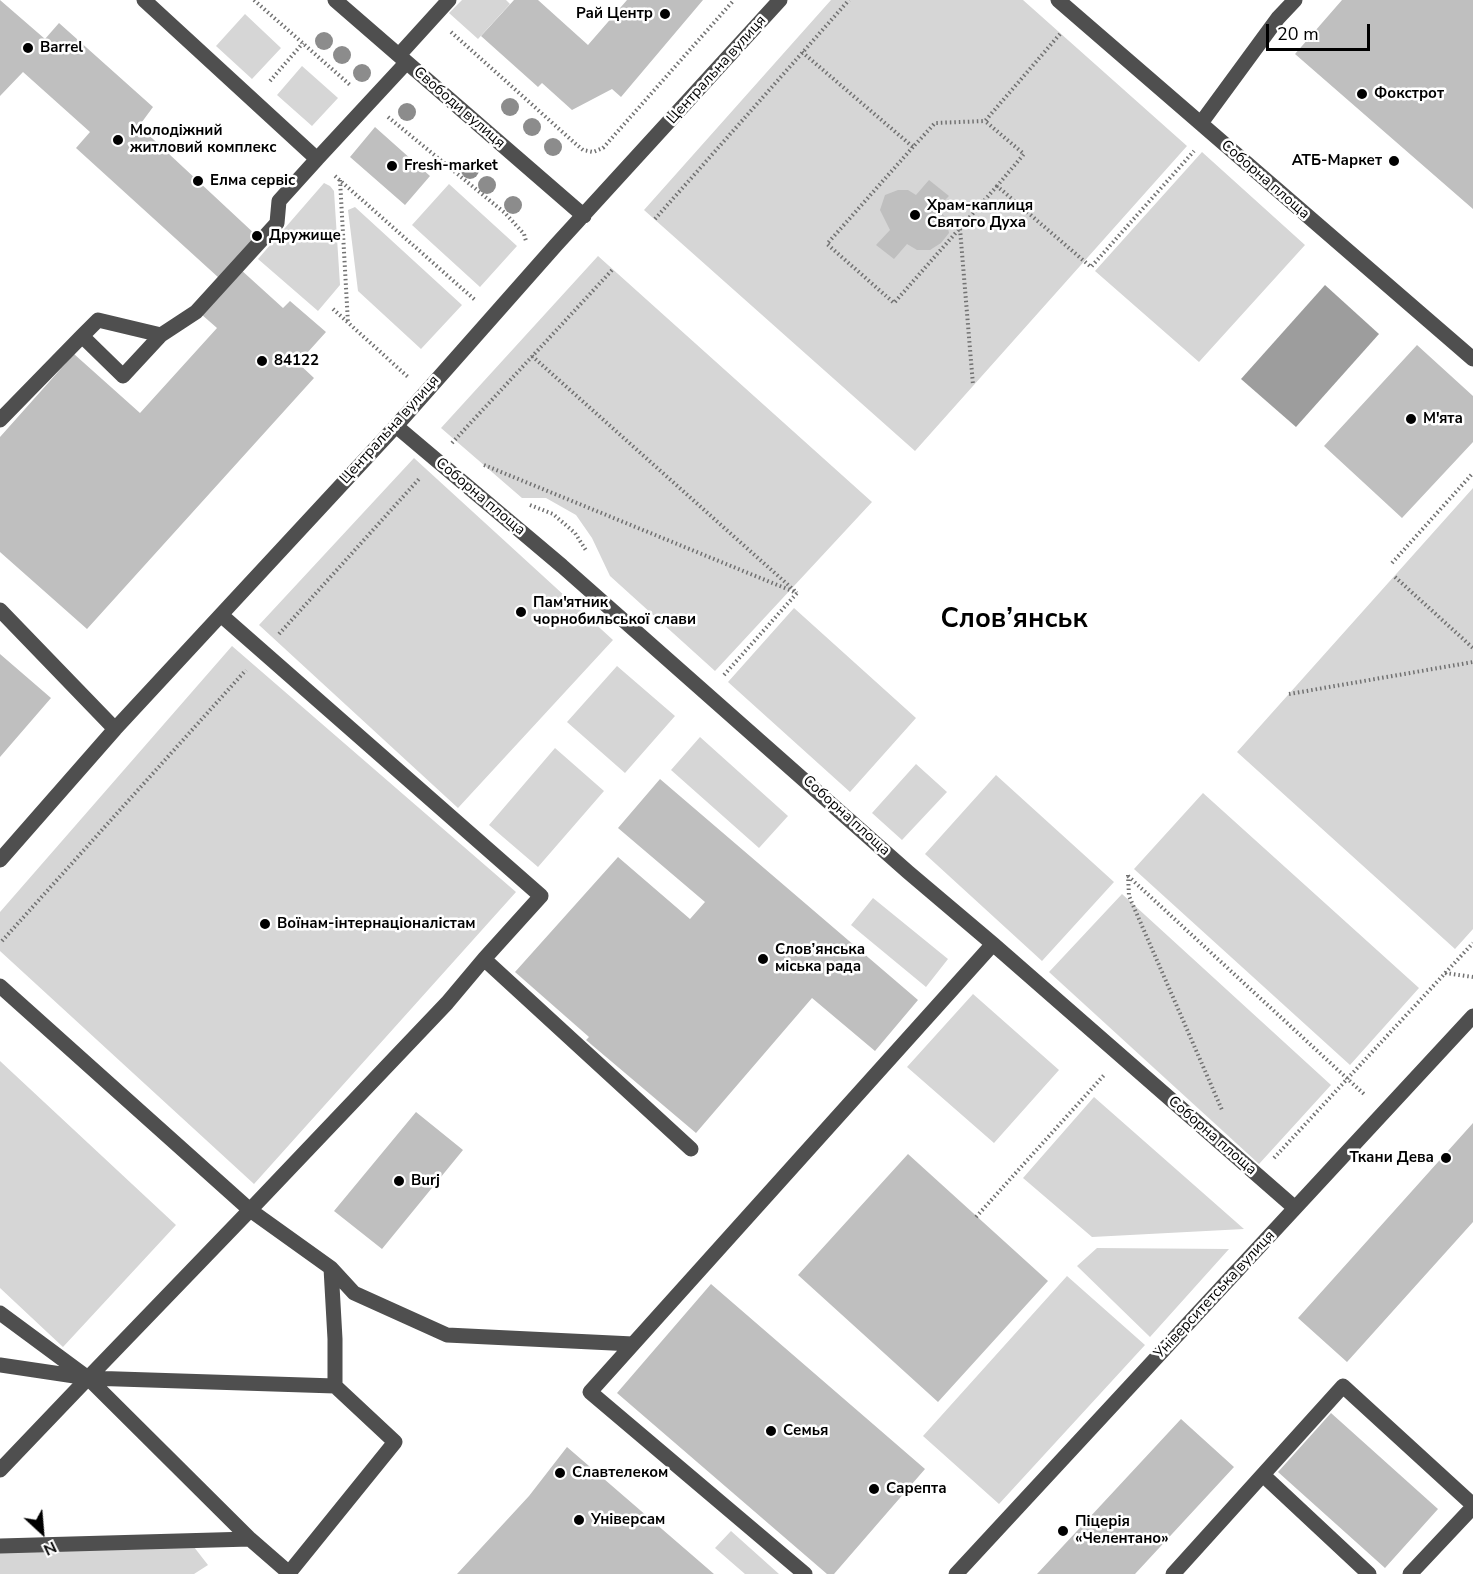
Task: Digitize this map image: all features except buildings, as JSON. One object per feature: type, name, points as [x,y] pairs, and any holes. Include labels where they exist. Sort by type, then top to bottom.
[{"type":"street","name":"Свободи вулиця","points":[[335,0],[584,216]]},
{"type":"street","points":[[82,336],[123,376],[161,335],[196,312],[277,223],[279,201],[402,59],[449,0]]},
{"type":"street","name":"Центральна вулиця","points":[[0,860],[115,729],[396,426],[534,269],[780,0]]},
{"type":"street","name":"Соборна площа","points":[[1058,0],[1473,359]]},
{"type":"street","points":[[1205,128],[1278,18],[1295,0]]},
{"type":"street","points":[[153,3],[317,159]]},
{"type":"street","points":[[0,420],[98,320],[161,335]]},
{"type":"street","name":"Соборна площа","points":[[396,426],[562,566],[908,872],[1295,1208]]},
{"type":"street","points":[[0,610],[115,729]]},
{"type":"street","points":[[0,1470],[447,1003],[541,896],[221,615]]},
{"type":"street","points":[[805,1574],[590,1392],[993,944]]},
{"type":"street","points":[[484,959],[691,1149]]},
{"type":"street","points":[[0,986],[250,1210],[331,1268],[354,1293],[447,1335],[633,1344]]},
{"type":"street","name":"Університетська вулиця","points":[[956,1574],[1384,1112],[1470,1024]]},
{"type":"street","points":[[331,1268],[335,1386]]},
{"type":"street","points":[[0,1313],[88,1378],[250,1539],[289,1573],[395,1442],[335,1386],[88,1378],[0,1365]]},
{"type":"street","points":[[1173,1574],[1343,1386],[1473,1506],[1410,1574]]},
{"type":"street","points":[[1263,1475],[1369,1574]]},
{"type":"street","points":[[0,1546],[250,1539]]},
{"type":"path","points":[[434,17],[577,145],[583,150],[593,152],[603,148],[734,0]]},
{"type":"path","points":[[655,219],[849,0]]},
{"type":"path","points":[[985,121],[1065,28]]},
{"type":"path","points":[[253,100],[303,43]]},
{"type":"path","points":[[802,52],[913,147]]},
{"type":"path","points":[[985,121],[1024,154],[894,303],[827,244],[935,123],[985,121]]},
{"type":"path","points":[[997,186],[1091,267],[1205,128]]},
{"type":"path","points":[[317,159],[479,303]]},
{"type":"path","points":[[340,179],[348,324]]},
{"type":"path","points":[[960,228],[973,385]]},
{"type":"path","points":[[2,941],[436,460],[613,269]]},
{"type":"path","points":[[333,309],[409,378]]},
{"type":"path","points":[[532,356],[797,593]]},
{"type":"path","points":[[479,463],[797,593]]},
{"type":"path","points":[[1392,563],[1473,473]]},
{"type":"path","points":[[1395,577],[1473,648]]},
{"type":"path","points":[[707,693],[797,593]]},
{"type":"path","points":[[1289,694],[1473,663]]},
{"type":"path","points":[[1223,1111],[1129,896],[1128,875],[1384,1112]]},
{"type":"path","points":[[1258,1176],[1473,943]]},
{"type":"path","points":[[1445,974],[1473,977]]},
{"type":"path","points":[[976,1216],[1122,1056]]},
{"type":"shaded area","points":[[462,0],[506,0],[510,4],[478,39],[449,13]]},
{"type":"shaded area","points":[[831,0],[1023,0],[1187,146],[915,451],[644,210]]},
{"type":"shaded area","points":[[245,14],[281,48],[252,79],[216,46]]},
{"type":"shaded area","points":[[302,66],[338,98],[312,126],[277,95]]},
{"type":"shaded area","points":[[1202,152],[1305,245],[1199,362],[1095,271]]},
{"type":"shaded area","points":[[324,183],[334,191],[340,285],[318,311],[258,259]]},
{"type":"shaded area","points":[[449,184],[517,246],[480,287],[412,225]]},
{"type":"shaded area","points":[[355,207],[462,305],[421,349],[358,291],[348,210]]},
{"type":"shaded area","points":[[598,256],[872,502],[715,671],[610,576],[592,538],[576,515],[546,498],[522,498],[441,428]]},
{"type":"shaded area","points":[[1325,285],[1379,334],[1296,427],[1241,379]]},
{"type":"shaded area","points":[[414,458],[613,640],[458,808],[259,625]]},
{"type":"shaded area","points":[[1473,488],[1473,929],[1455,949],[1237,752]]},
{"type":"shaded area","points":[[794,608],[916,718],[850,792],[728,682]]},
{"type":"shaded area","points":[[232,646],[516,892],[254,1184],[0,951],[0,912]]},
{"type":"shaded area","points":[[617,666],[675,716],[625,773],[567,722]]},
{"type":"shaded area","points":[[700,737],[788,816],[759,848],[671,770]]},
{"type":"shaded area","points":[[555,748],[604,791],[538,867],[489,825]]},
{"type":"shaded area","points":[[916,764],[947,792],[902,840],[872,813]]},
{"type":"shaded area","points":[[996,775],[1114,882],[1042,961],[925,854]]},
{"type":"shaded area","points":[[1203,793],[1419,988],[1350,1065],[1134,869]]},
{"type":"shaded area","points":[[1122,894],[1331,1085],[1259,1164],[1049,972]]},
{"type":"shaded area","points":[[873,898],[948,959],[926,987],[851,925]]},
{"type":"shaded area","points":[[973,994],[1059,1070],[994,1143],[907,1067]]},
{"type":"shaded area","points":[[0,1061],[176,1225],[63,1347],[0,1288]]},
{"type":"shaded area","points":[[1094,1097],[1244,1229],[1092,1237],[1023,1178]]},
{"type":"shaded area","points":[[1097,1248],[1229,1249],[1150,1337],[1077,1266]]},
{"type":"shaded area","points":[[1067,1276],[1145,1345],[999,1504],[923,1436]]},
{"type":"shaded area","points":[[731,1531],[779,1574],[745,1574],[715,1548]]},
{"type":"shaded area","points":[[194,1547],[208,1565],[194,1574],[0,1574],[0,1548]]},
{"type":"place","name":"Рай Центр","points":[[665,14]]},
{"type":"place","name":"Barrel","points":[[28,48]]},
{"type":"place","name":"Фокстрот","points":[[1362,94]]},
{"type":"place","name":"Молодіжний житловий комплекс","points":[[118,140]]},
{"type":"place","name":"АТБ-Маркет","points":[[1394,161]]},
{"type":"place","name":"Fresh-market","points":[[392,166]]},
{"type":"place","name":"Елма сервіс","points":[[198,181]]},
{"type":"place","name":"Храм-каплиця Святого Духа","points":[[915,215]]},
{"type":"place","name":"Дружище","points":[[257,236]]},
{"type":"place","name":"84122","points":[[262,361]]},
{"type":"place","name":"М'ята","points":[[1411,419]]},
{"type":"place","name":"Пам'ятник чорнобильської слави","points":[[521,612]]},
{"type":"place","name":"Воїнам-інтернаціоналістам","points":[[265,924]]},
{"type":"place","name":"Слов’янська міська рада","points":[[763,959]]},
{"type":"place","name":"Ткани Дева","points":[[1446,1158]]},
{"type":"place","name":"Burj","points":[[399,1181]]},
{"type":"place","name":"Семья","points":[[771,1431]]},
{"type":"place","name":"Славтелеком","points":[[560,1473]]},
{"type":"place","name":"Сарепта","points":[[874,1489]]},
{"type":"place","name":"Універсам","points":[[579,1520]]},
{"type":"place","name":"Піцерія «Челентано»","points":[[1063,1531]]},
{"type":"district","name":"Слов’янськ","points":[[1014,620]]}]
